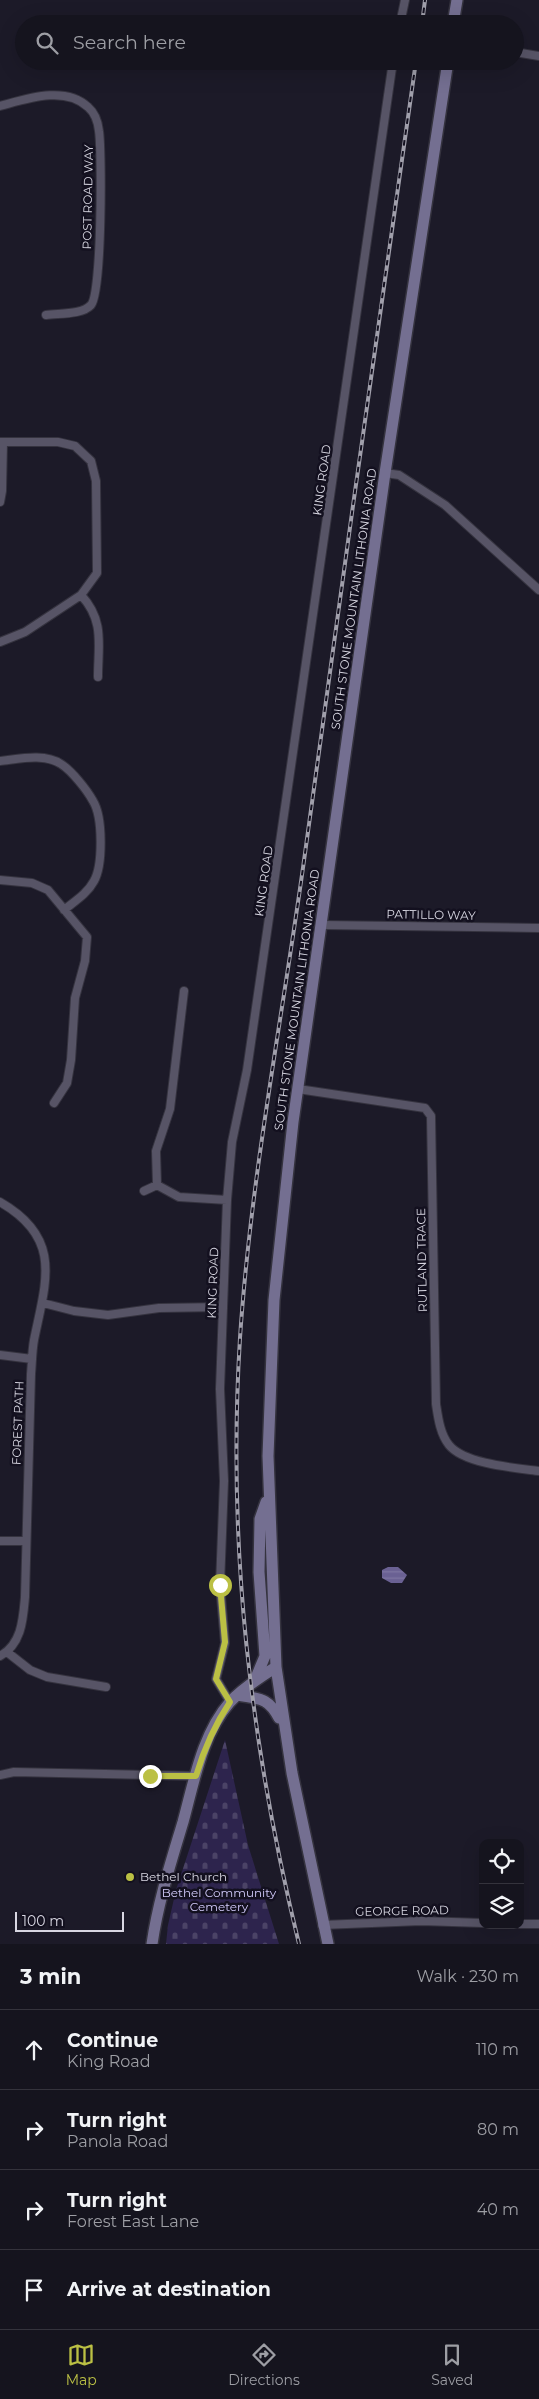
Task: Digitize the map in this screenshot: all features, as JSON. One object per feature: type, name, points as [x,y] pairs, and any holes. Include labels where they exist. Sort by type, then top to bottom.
[{"type":"main road","points":[[454,15],[457,0]]},
{"type":"main road","name":"SOUTH STONE MOUNTAIN LITHONIA ROAD","points":[[328,1944],[322,1925],[283,1725],[276,1667],[268,1493],[269,1391],[276,1279],[298,1089],[385,473],[447,70]]},
{"type":"main road","points":[[254,1682],[265,1656],[259,1542],[260,1520],[268,1493]]},
{"type":"main road","points":[[152,1944],[169,1869],[205,1746],[216,1723],[234,1699],[276,1667]]},
{"type":"main road","points":[[234,1699],[264,1699],[273,1705],[283,1725]]},
{"type":"street","points":[[402,15],[405,0]]},
{"type":"street","points":[[524,54],[539,56]]},
{"type":"street","name":"KING ROAD","points":[[234,1699],[216,1679],[225,1642],[220,1585],[224,1481],[220,1389],[227,1200],[232,1142],[249,1060],[393,70]]},
{"type":"street","name":"POST ROAD WAY","points":[[0,106],[51,95],[70,97],[88,107],[96,117],[99,129],[98,270],[95,298],[91,305],[83,310],[46,314]]},
{"type":"street","points":[[0,502],[2,491],[2,442],[58,442],[75,446],[91,460],[96,481],[97,573],[81,596],[24,632],[0,642]]},
{"type":"street","points":[[385,473],[399,475],[445,505],[539,590]]},
{"type":"street","points":[[81,596],[91,606],[98,620],[98,677]]},
{"type":"street","points":[[0,760],[40,757],[60,763],[94,802],[99,822],[100,854],[95,879],[86,893],[64,910]]},
{"type":"street","points":[[0,880],[32,883],[48,890],[87,937],[86,961],[74,998],[71,1060],[67,1083],[54,1103]]},
{"type":"street","name":"PATTILLO WAY","points":[[322,925],[539,928]]},
{"type":"street","points":[[157,1185],[156,1151],[170,1108],[184,991]]},
{"type":"street","name":"RUTLAND TRACE","points":[[298,1089],[426,1108],[431,1116],[436,1395],[439,1422],[449,1445],[463,1456],[503,1466],[539,1470]]},
{"type":"street","points":[[157,1185],[179,1197],[227,1200]]},
{"type":"street","points":[[144,1191],[157,1185]]},
{"type":"street","name":"FOREST PATH","points":[[0,1202],[15,1211],[33,1229],[41,1244],[47,1272],[32,1359],[22,1625],[16,1640],[3,1654]]},
{"type":"street","points":[[43,1302],[74,1311],[108,1315],[160,1308],[223,1308]]},
{"type":"street","points":[[0,1355],[32,1359]]},
{"type":"street","points":[[0,1541],[26,1541]]},
{"type":"street","points":[[3,1654],[30,1670],[47,1677],[106,1687]]},
{"type":"street","points":[[0,1775],[14,1772],[196,1776]]},
{"type":"street","name":"GEORGE ROAD","points":[[322,1925],[421,1921],[479,1923]]},
{"type":"street","points":[[524,1924],[539,1924]]},
{"type":"green space","name":"Bethel Community Cemetery","points":[[225,1740],[248,1845],[279,1944],[166,1944],[176,1890]]},
{"type":"shaded area","points":[[388,1567],[398,1567],[407,1575],[402,1583],[391,1583],[382,1578],[382,1570]]},
{"type":"railway","points":[[423,15],[425,0]]},
{"type":"railway","points":[[299,1944],[267,1794],[255,1719],[246,1643],[240,1568],[237,1492],[240,1338],[245,1276],[260,1153],[297,907],[415,70]]},
{"type":"place","name":"Bethel Church","points":[[130,1877]]},
{"type":"route","points":[[150,1776],[196,1776],[205,1746],[216,1723],[230,1702],[216,1679],[225,1642],[221,1615],[220,1585]]}]
